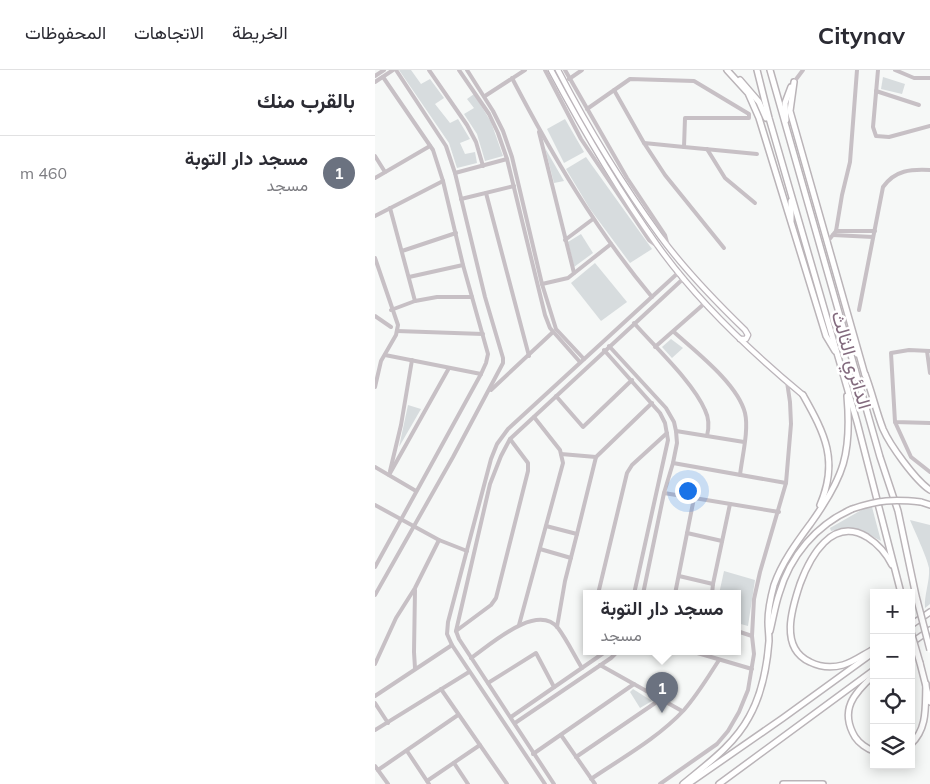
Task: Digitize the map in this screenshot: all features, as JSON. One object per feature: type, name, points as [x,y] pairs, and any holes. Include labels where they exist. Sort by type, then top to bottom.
[{"type":"highway","points":[[728,70],[750,89],[759,102],[772,129]]},
{"type":"highway","points":[[728,70],[748,93],[754,105],[826,336],[839,357]]},
{"type":"highway","name":"الدائري الثالث","points":[[770,71],[880,456],[898,510],[930,650]]},
{"type":"highway","name":"الدائري الثالث","points":[[758,72],[772,129],[839,357],[900,589]]},
{"type":"highway","points":[[786,130],[785,103],[788,92],[794,82]]},
{"type":"highway","points":[[794,82],[791,111],[865,375]]},
{"type":"highway","points":[[791,193],[792,226]]},
{"type":"highway","points":[[843,326],[852,340],[884,430],[911,472],[930,490]]},
{"type":"highway","points":[[769,638],[767,621],[774,585],[788,556],[834,487],[843,466],[849,440],[850,422],[846,383]]},
{"type":"highway","points":[[803,396],[822,431],[827,443],[829,457],[827,485],[813,519]]},
{"type":"highway","points":[[683,784],[726,748],[748,719],[763,682],[769,638],[778,595],[788,571],[807,541],[829,522],[852,509],[885,500],[921,502],[930,505]]},
{"type":"highway","points":[[870,653],[844,665],[829,667],[817,666],[805,660],[797,652],[791,636],[790,617],[806,568],[815,552],[833,535],[853,532],[862,534],[875,542],[888,557],[898,579]]},
{"type":"highway","points":[[915,622],[930,612]]},
{"type":"highway","points":[[915,641],[930,630]]},
{"type":"highway","points":[[912,634],[930,702]]},
{"type":"highway","points":[[688,784],[783,718],[870,654]]},
{"type":"highway","points":[[719,784],[870,673]]},
{"type":"highway","points":[[870,678],[859,688],[850,703],[847,717],[850,729],[857,741],[870,750]]},
{"type":"highway","points":[[915,740],[921,733],[925,720],[926,684]]},
{"type":"highway","points":[[783,784],[823,784]]},
{"type":"main road","points":[[551,70],[619,187],[658,246],[705,303],[760,359],[803,396]]},
{"type":"main road","points":[[558,70],[583,118],[630,192],[668,246],[713,299],[745,330],[748,336],[746,339],[740,339]]},
{"type":"street","points":[[375,76],[384,70]]},
{"type":"street","points":[[375,82],[394,70],[447,146],[485,297],[503,358],[503,363],[489,393],[375,595]]},
{"type":"street","points":[[429,70],[467,125],[476,142],[483,166]]},
{"type":"street","points":[[459,70],[489,114],[498,133],[507,159],[545,315],[550,328],[582,361]]},
{"type":"street","points":[[467,70],[485,96],[503,131],[512,157],[542,284],[556,329],[582,361]]},
{"type":"street","points":[[485,96],[525,70]]},
{"type":"street","points":[[545,70],[581,139],[597,165],[649,240],[658,246]]},
{"type":"street","points":[[565,70],[569,80],[627,178],[665,235],[668,246]]},
{"type":"street","points":[[569,80],[582,70]]},
{"type":"street","points":[[794,82],[803,70]]},
{"type":"street","points":[[828,242],[835,233],[850,162],[857,70]]},
{"type":"street","points":[[878,70],[873,126],[876,136],[889,137],[930,126]]},
{"type":"street","points":[[895,70],[914,78],[930,78]]},
{"type":"street","points":[[375,567],[487,363],[488,354],[463,265],[443,181],[433,150],[383,77]]},
{"type":"street","points":[[512,78],[538,128],[593,219],[627,267],[652,297]]},
{"type":"street","points":[[587,109],[630,79],[694,81],[749,114],[749,118],[685,118],[684,147]]},
{"type":"street","points":[[614,90],[665,175],[724,248]]},
{"type":"street","points":[[876,91],[919,105]]},
{"type":"street","points":[[538,128],[573,274]]},
{"type":"street","points":[[645,143],[757,154]]},
{"type":"street","points":[[375,178],[430,146]]},
{"type":"street","points":[[707,149],[725,178],[755,203]]},
{"type":"street","points":[[375,156],[385,172]]},
{"type":"street","points":[[455,173],[507,159]]},
{"type":"street","points":[[859,310],[883,187],[888,180],[901,171],[915,169],[930,170]]},
{"type":"street","points":[[375,216],[443,181]]},
{"type":"street","points":[[461,199],[514,186]]},
{"type":"street","points":[[486,194],[529,356]]},
{"type":"street","points":[[390,208],[415,301]]},
{"type":"street","points":[[565,240],[593,219]]},
{"type":"street","points":[[835,233],[875,230]]},
{"type":"street","points":[[402,251],[456,233]]},
{"type":"street","points":[[835,233],[873,237]]},
{"type":"street","points":[[542,284],[568,278],[611,244]]},
{"type":"street","points":[[375,258],[391,310],[398,325],[396,335],[381,361],[375,387]]},
{"type":"street","points":[[409,277],[463,265]]},
{"type":"street","points":[[545,784],[451,646],[447,634],[448,622],[491,459],[497,444],[508,428],[679,272]]},
{"type":"street","points":[[554,784],[459,640],[456,631],[490,484],[510,439],[684,278]]},
{"type":"street","points":[[391,310],[415,301],[437,296],[472,296]]},
{"type":"street","points":[[655,347],[705,303]]},
{"type":"street","points":[[375,316],[391,327]]},
{"type":"street","points":[[634,324],[693,389],[706,411],[709,426],[707,436]]},
{"type":"street","points":[[397,331],[483,334]]},
{"type":"street","points":[[489,393],[553,332]]},
{"type":"street","points":[[674,332],[725,379],[745,412],[746,423],[740,475]]},
{"type":"street","points":[[609,346],[666,408],[674,422],[676,431],[677,443],[673,463],[664,493],[644,590]]},
{"type":"street","points":[[604,350],[652,403],[665,423],[668,440],[635,590]]},
{"type":"street","points":[[929,471],[911,457],[895,422],[891,353],[909,350],[929,351],[930,373]]},
{"type":"street","points":[[385,355],[481,374]]},
{"type":"street","points":[[389,475],[401,425],[412,360]]},
{"type":"street","points":[[375,361],[381,361]]},
{"type":"street","points":[[389,475],[449,368]]},
{"type":"street","points":[[556,396],[583,427],[632,380]]},
{"type":"street","points":[[661,784],[717,744],[728,731],[739,712],[748,690],[754,654],[754,599],[786,483],[791,424],[787,382]]},
{"type":"street","points":[[557,626],[571,558],[596,457],[652,403]]},
{"type":"street","points":[[519,625],[563,463],[561,450],[534,417]]},
{"type":"street","points":[[895,422],[930,423]]},
{"type":"street","points":[[676,431],[744,442]]},
{"type":"street","points":[[599,590],[627,473],[632,465],[667,433]]},
{"type":"street","points":[[456,631],[491,605],[496,598],[528,471],[528,463],[510,439]]},
{"type":"street","points":[[561,454],[596,457]]},
{"type":"street","points":[[673,463],[786,483]]},
{"type":"street","points":[[375,467],[416,491]]},
{"type":"street","points":[[664,493],[779,512]]},
{"type":"street","points":[[676,590],[694,498]]},
{"type":"street","points":[[375,504],[439,540],[467,552]]},
{"type":"street","points":[[712,590],[730,504]]},
{"type":"street","points":[[546,526],[577,534]]},
{"type":"street","points":[[687,533],[722,542]]},
{"type":"street","points":[[375,664],[396,618],[415,588],[439,540]]},
{"type":"street","points":[[540,549],[571,558]]},
{"type":"street","points":[[679,576],[713,584]]},
{"type":"street","points":[[415,588],[415,668]]},
{"type":"street","points":[[471,658],[519,625],[535,619],[557,626],[582,668]]},
{"type":"street","points":[[741,632],[753,636]]},
{"type":"street","points":[[375,696],[451,646]]},
{"type":"street","points":[[488,684],[536,653],[554,687]]},
{"type":"street","points":[[511,717],[601,655]]},
{"type":"street","points":[[515,723],[613,655]]},
{"type":"street","points":[[703,655],[752,669]]},
{"type":"street","points":[[591,779],[654,736],[682,711],[699,691],[719,660]]},
{"type":"street","points":[[601,665],[682,711]]},
{"type":"street","points":[[375,730],[469,672]]},
{"type":"street","points":[[533,754],[634,684]]},
{"type":"street","points":[[441,689],[507,784]]},
{"type":"street","points":[[576,757],[661,699]]},
{"type":"street","points":[[375,703],[388,723]]},
{"type":"street","points":[[387,784],[376,768],[407,752],[458,715]]},
{"type":"street","points":[[561,735],[595,784]]},
{"type":"street","points":[[407,752],[428,782],[480,745]]},
{"type":"street","points":[[454,763],[468,784]]},
{"type":"shaded area","points":[[399,70],[411,70],[421,84],[430,79],[444,98],[435,104],[450,123],[458,119],[470,139],[460,143],[465,154],[475,152],[477,163],[457,168],[449,143]]},
{"type":"shaded area","points":[[883,77],[905,84],[902,94],[881,89]]},
{"type":"shaded area","points":[[474,94],[491,122],[503,156],[485,161],[477,134],[464,114],[474,108],[467,99]]},
{"type":"shaded area","points":[[565,119],[584,152],[564,163],[547,129]]},
{"type":"shaded area","points":[[545,148],[564,181],[554,183]]},
{"type":"shaded area","points":[[586,157],[652,249],[630,263],[590,209],[566,169]]},
{"type":"shaded area","points":[[581,234],[593,253],[574,267],[568,242]]},
{"type":"shaded area","points":[[595,263],[627,302],[601,321],[571,283]]},
{"type":"shaded area","points":[[671,339],[683,348],[672,358],[662,347]]},
{"type":"shaded area","points":[[408,405],[421,409],[399,447]]},
{"type":"shaded area","points":[[872,507],[881,541],[857,531],[844,529],[831,531],[830,528],[865,508]]},
{"type":"shaded area","points":[[910,520],[930,525],[930,604],[925,608],[929,568]]},
{"type":"shaded area","points":[[724,571],[755,580],[748,626],[741,624],[741,590],[720,590]]},
{"type":"shaded area","points":[[633,689],[652,701],[640,708],[630,692]]},
{"type":"place","name":"مسجد دار التوبة","points":[[662,713]]}]
